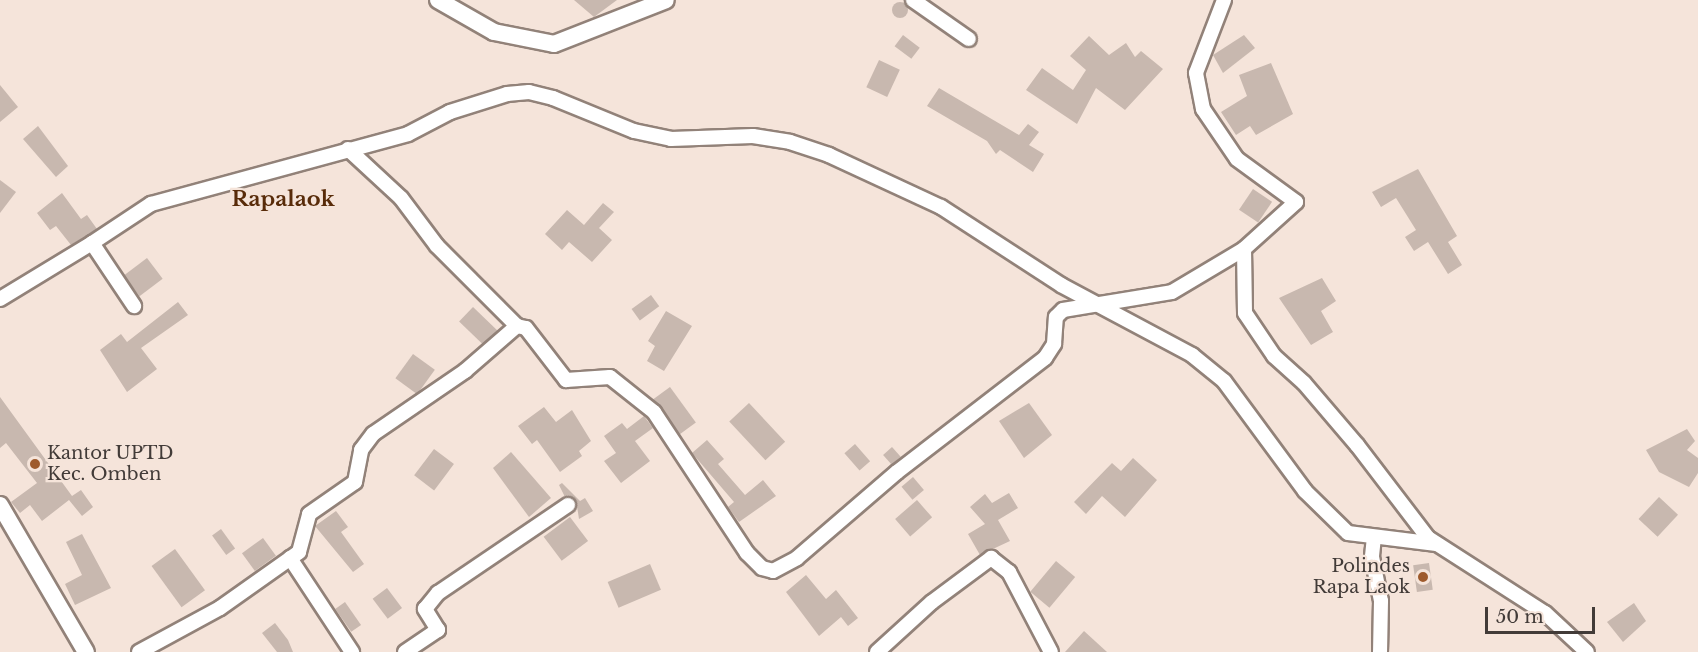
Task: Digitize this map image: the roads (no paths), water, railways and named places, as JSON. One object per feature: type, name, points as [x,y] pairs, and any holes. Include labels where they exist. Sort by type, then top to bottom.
[{"type":"street","points":[[438,0],[494,32],[554,44],[666,0]]},
{"type":"street","points":[[914,0],[969,39]]},
{"type":"street","points":[[348,149],[401,198],[437,246],[517,326],[526,328],[566,380],[610,377],[654,412],[747,553],[762,568],[773,571],[797,558],[897,471],[1045,358],[1054,344],[1059,313],[1096,302],[1172,292],[1244,249],[1289,214],[1296,202],[1237,159],[1203,109],[1196,73],[1224,0]]},
{"type":"street","points":[[0,299],[151,204],[408,134],[484,100],[529,92],[634,131],[671,139],[753,136],[790,142],[829,155],[941,207],[1096,302],[1170,340],[1224,381],[1328,517],[1348,532],[1436,544]]},
{"type":"street","points":[[92,243],[134,306]]},
{"type":"street","points":[[1244,249],[1245,313],[1258,335],[1350,436],[1436,544],[1545,613],[1587,652]]},
{"type":"street","points":[[139,652],[220,608],[290,558],[304,543],[309,514],[355,482],[361,450],[373,434],[465,371],[517,326]]},
{"type":"street","points":[[0,505],[86,652]]},
{"type":"street","points":[[405,652],[438,630],[425,609],[438,593],[568,505]]},
{"type":"street","points":[[1374,537],[1372,557],[1381,601],[1380,652]]},
{"type":"street","points":[[290,558],[352,652]]},
{"type":"street","points":[[877,652],[932,602],[991,558],[1009,572],[1051,652]]},
{"type":"place","name":"Kantor UPTD Kec. Omben","points":[[35,464]]},
{"type":"place","name":"Polindes Rapa Laok","points":[[1423,577]]},
{"type":"district","name":"Rapalaok","points":[[283,199]]}]
